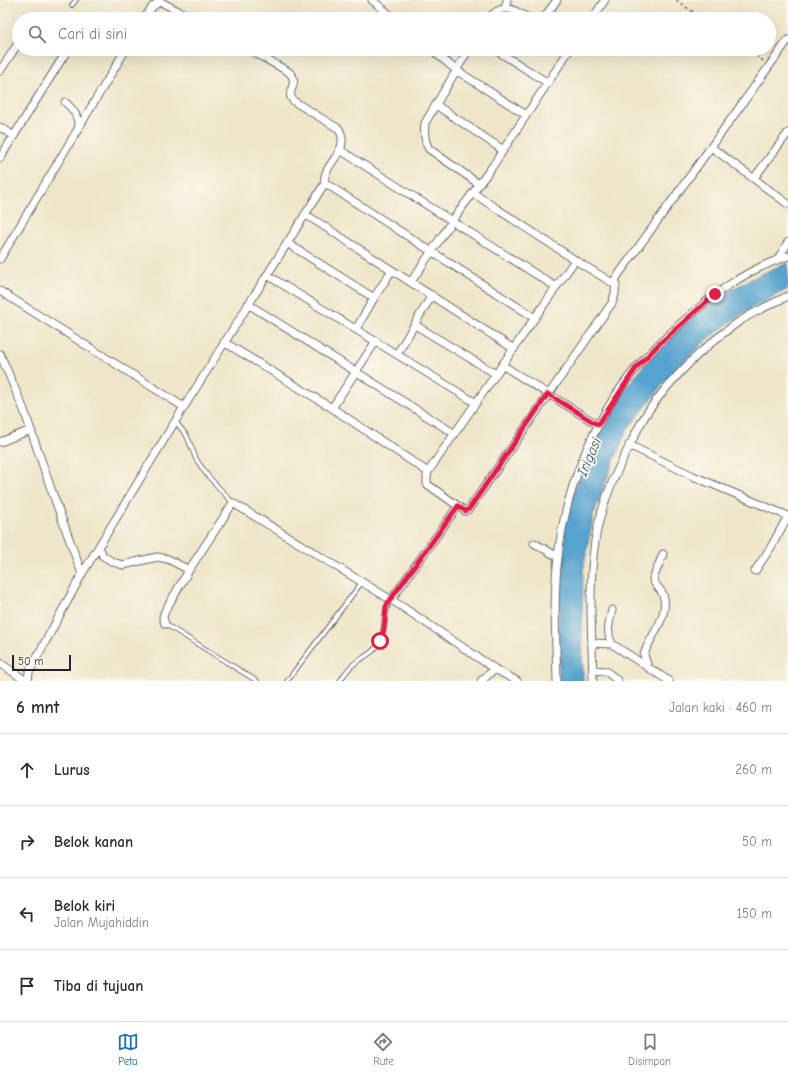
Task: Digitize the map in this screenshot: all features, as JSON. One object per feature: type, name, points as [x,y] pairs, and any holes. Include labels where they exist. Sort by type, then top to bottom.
[{"type":"street","points":[[372,0],[387,12]]},
{"type":"street","points":[[505,9],[507,0]]},
{"type":"street","points":[[548,12],[556,0]]},
{"type":"street","points":[[148,12],[156,1],[168,4],[182,12]]},
{"type":"street","points":[[596,12],[603,1]]},
{"type":"street","points":[[494,12],[500,9],[511,9],[517,12]]},
{"type":"street","points":[[576,260],[428,472],[426,477],[427,484],[465,511],[469,509],[612,303],[616,294],[616,278],[788,40]]},
{"type":"street","points":[[0,72],[12,53]]},
{"type":"street","points":[[0,158],[64,56]]},
{"type":"street","points":[[0,259],[122,56]]},
{"type":"street","points":[[0,663],[27,681],[29,672],[82,574],[224,342],[325,183],[325,175],[342,146],[342,136],[339,129],[291,98],[290,94],[294,84],[293,76],[289,72],[260,56]]},
{"type":"street","points":[[439,56],[456,70],[526,115]]},
{"type":"street","points":[[465,56],[425,123],[424,130],[429,149],[480,184]]},
{"type":"street","points":[[505,56],[548,82]]},
{"type":"street","points":[[411,282],[452,221],[480,184],[565,56]]},
{"type":"street","points":[[65,102],[75,112],[79,127]]},
{"type":"street","points":[[436,105],[503,150]]},
{"type":"street","points":[[0,127],[14,136]]},
{"type":"street","points":[[754,178],[788,133]]},
{"type":"street","points":[[711,147],[788,204]]},
{"type":"street","points":[[340,150],[556,288]]},
{"type":"street","points":[[325,183],[535,318]]},
{"type":"street","points":[[473,193],[616,285]]},
{"type":"street","points":[[305,214],[514,349]]},
{"type":"street","points":[[778,259],[788,242]]},
{"type":"street","points":[[287,243],[374,298]]},
{"type":"street","points":[[556,681],[555,615],[558,557],[561,534],[571,491],[598,425],[636,368],[664,339],[715,294],[745,274],[788,256]]},
{"type":"street","points":[[356,329],[392,270]]},
{"type":"street","points":[[267,275],[476,403]]},
{"type":"street","points":[[0,290],[184,407]]},
{"type":"street","points":[[397,354],[432,296]]},
{"type":"street","points":[[593,681],[592,591],[595,541],[611,484],[629,445],[648,411],[689,363],[712,342],[738,322],[768,305],[788,296]]},
{"type":"street","points":[[248,304],[455,434]]},
{"type":"street","points":[[415,325],[496,374]]},
{"type":"street","points":[[332,408],[376,341]]},
{"type":"street","points":[[224,342],[332,408],[428,472]]},
{"type":"street","points":[[0,354],[31,430],[82,574]]},
{"type":"street","points":[[502,365],[598,425]]},
{"type":"street","points":[[0,442],[31,430]]},
{"type":"street","points":[[629,445],[693,476],[788,516],[771,547],[755,571]]},
{"type":"street","points":[[165,624],[163,617],[165,611],[188,570],[233,503],[391,600],[495,669],[517,681]]},
{"type":"street","points":[[391,600],[458,506]]},
{"type":"street","points":[[534,543],[558,557]]},
{"type":"street","points":[[99,546],[103,556],[118,564],[127,564],[157,556],[168,559],[188,570]]},
{"type":"street","points":[[648,667],[644,652],[660,621],[664,606],[664,596],[653,579],[663,554]]},
{"type":"street","points":[[612,610],[608,634],[612,644]]},
{"type":"street","points":[[593,643],[612,644],[669,681]]},
{"type":"street","points":[[481,681],[495,669]]},
{"type":"street","points":[[593,670],[606,672],[618,681]]},
{"type":"lane","points":[[72,5],[76,0]]},
{"type":"lane","points":[[175,421],[187,436],[196,459],[207,475],[233,503]]},
{"type":"lane","points":[[287,681],[362,582]]},
{"type":"lane","points":[[340,681],[352,665],[372,652],[380,641],[384,629],[386,607],[391,600]]},
{"type":"lane","points":[[165,624],[257,681]]},
{"type":"path","points":[[676,0],[694,12]]},
{"type":"path","points":[[756,56],[770,65]]},
{"type":"water","name":"Irigasi","points":[[788,263],[788,289],[744,312],[705,341],[669,377],[627,430],[593,516],[583,571],[583,681],[559,681],[559,560],[568,512],[584,465],[605,421],[633,380],[665,342],[702,310],[743,283]]},
{"type":"route","points":[[380,641],[384,629],[386,607],[388,603],[458,506],[465,511],[469,509],[548,394],[598,425],[636,368],[659,344],[715,294]]}]
